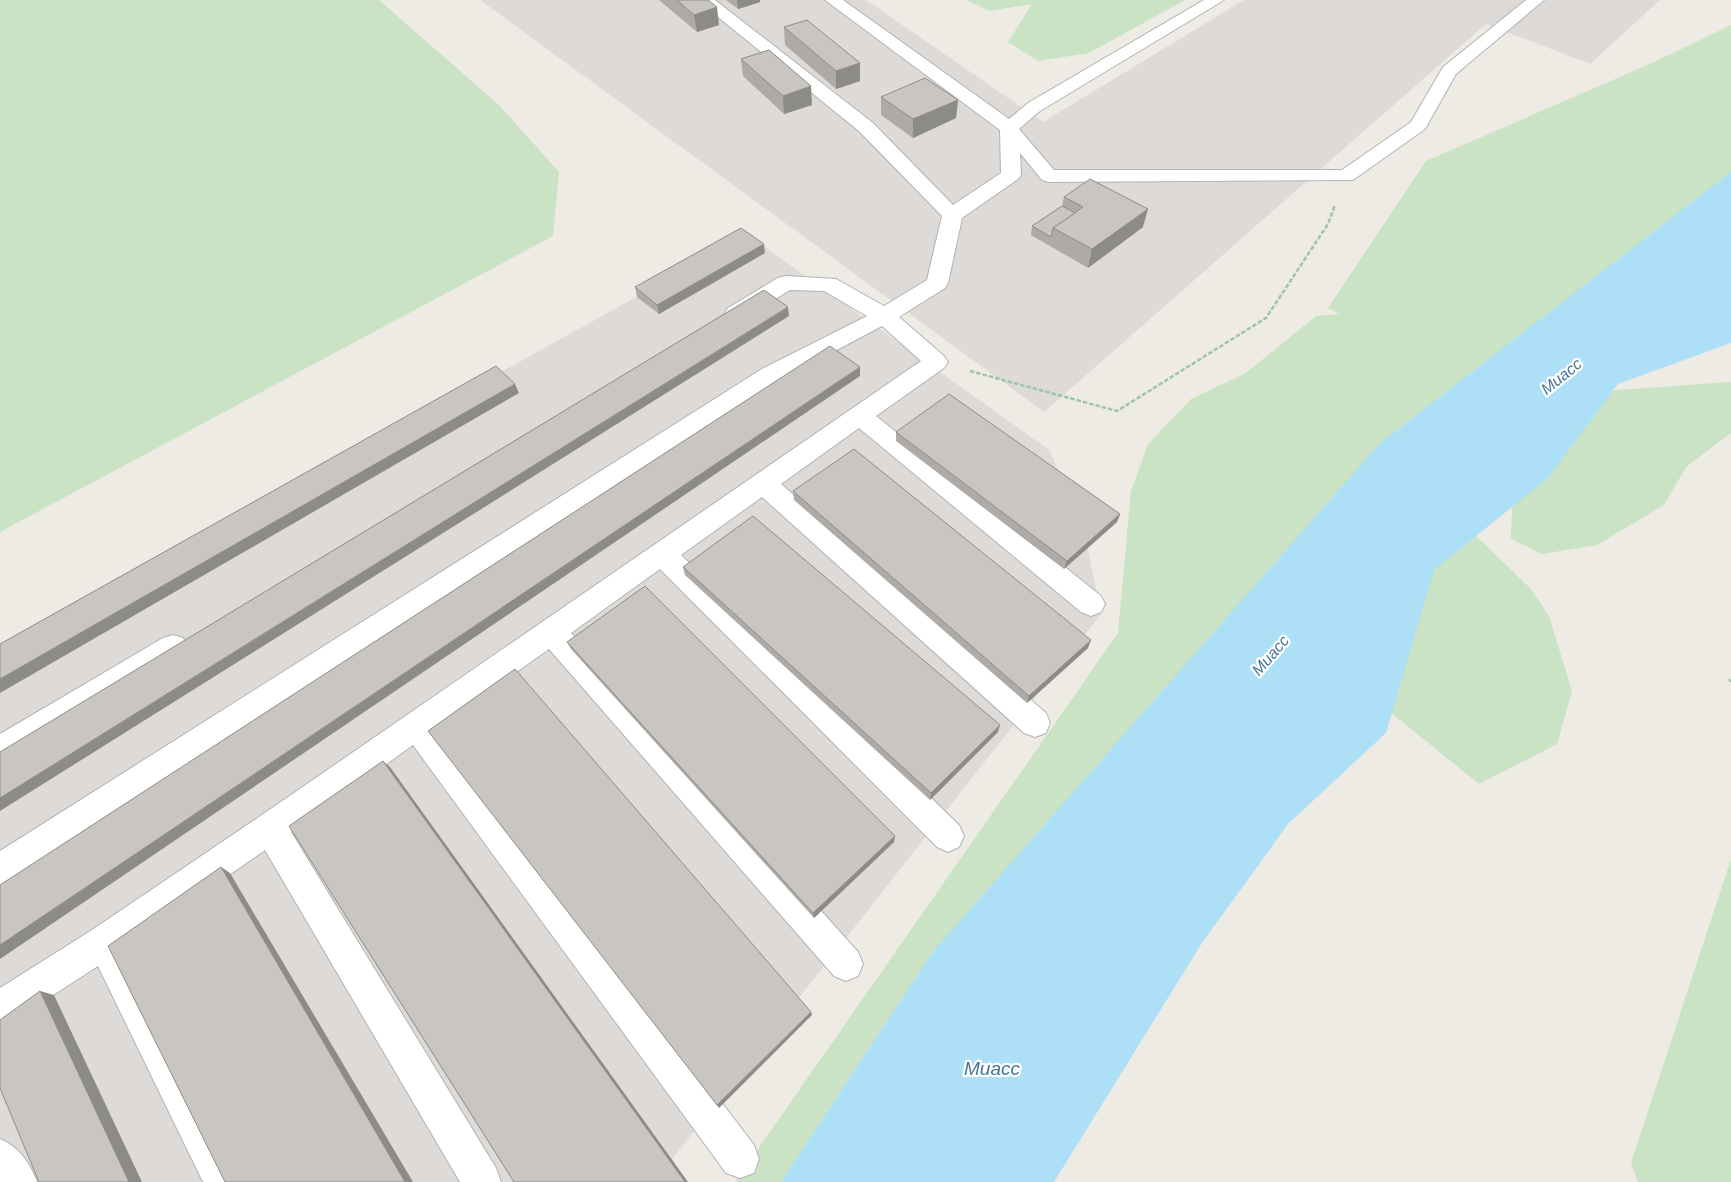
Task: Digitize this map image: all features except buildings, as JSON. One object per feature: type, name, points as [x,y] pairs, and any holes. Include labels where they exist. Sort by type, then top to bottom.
[{"type":"lane","points":[[705,0],[866,127],[952,215]]},
{"type":"lane","points":[[832,0],[1009,128],[1050,176],[1346,176],[1418,125],[1449,71],[1536,0]]},
{"type":"lane","points":[[1009,128],[1034,107],[1216,0]]},
{"type":"lane","points":[[0,870],[770,375],[884,316],[937,283],[952,215],[1012,175],[1009,128]]},
{"type":"lane","points":[[0,1008],[104,942],[270,828],[936,362],[884,316],[828,284],[786,283],[718,324]]},
{"type":"lane","points":[[859,415],[1091,604]]},
{"type":"lane","points":[[763,483],[1035,723]]},
{"type":"lane","points":[[662,554],[948,836]]},
{"type":"lane","points":[[551,631],[846,964]]},
{"type":"lane","points":[[0,750],[197,633]]},
{"type":"lane","points":[[417,726],[740,1159]]},
{"type":"lane","points":[[270,828],[482,1182]]},
{"type":"lane","points":[[104,942],[224,1182]]},
{"type":"lane","points":[[0,1158],[18,1182]]},
{"type":"path","points":[[936,362],[1117,411],[1266,318],[1328,224],[1346,176]]},
{"type":"shaded area","points":[[480,0],[866,0],[1043,122],[1244,0],[1660,0],[1590,64],[1486,24],[1044,412]]},
{"type":"shaded area","points":[[748,235],[1049,450],[1084,529],[1101,614],[654,1182],[0,1182],[0,650]]},
{"type":"green space","points":[[0,0],[379,0],[499,105],[559,172],[553,236],[0,532]]},
{"type":"green space","points":[[966,0],[1185,0],[1089,53],[1038,61],[1008,42],[1032,4],[990,11]]},
{"type":"green space","points":[[1731,25],[1731,173],[1380,443],[1531,589],[1549,616],[1572,691],[1557,744],[1479,784],[1348,678],[931,954],[781,1182],[735,1182],[1118,633],[1131,491],[1148,444],[1191,399],[1246,373],[1316,316],[1339,314],[1328,308],[1426,161],[1652,63]]},
{"type":"green space","points":[[1731,382],[1731,433],[1686,467],[1664,505],[1597,545],[1542,554],[1511,539],[1513,479],[1589,392]]},
{"type":"green space","points":[[1731,859],[1731,1182],[1638,1182],[1631,1163]]},
{"type":"water","name":"Миасс","points":[[1731,172],[1731,343],[1618,384],[1548,478],[1434,570],[1386,733],[1288,824],[1202,943],[1054,1182],[781,1182],[931,954],[1380,443]]}]
